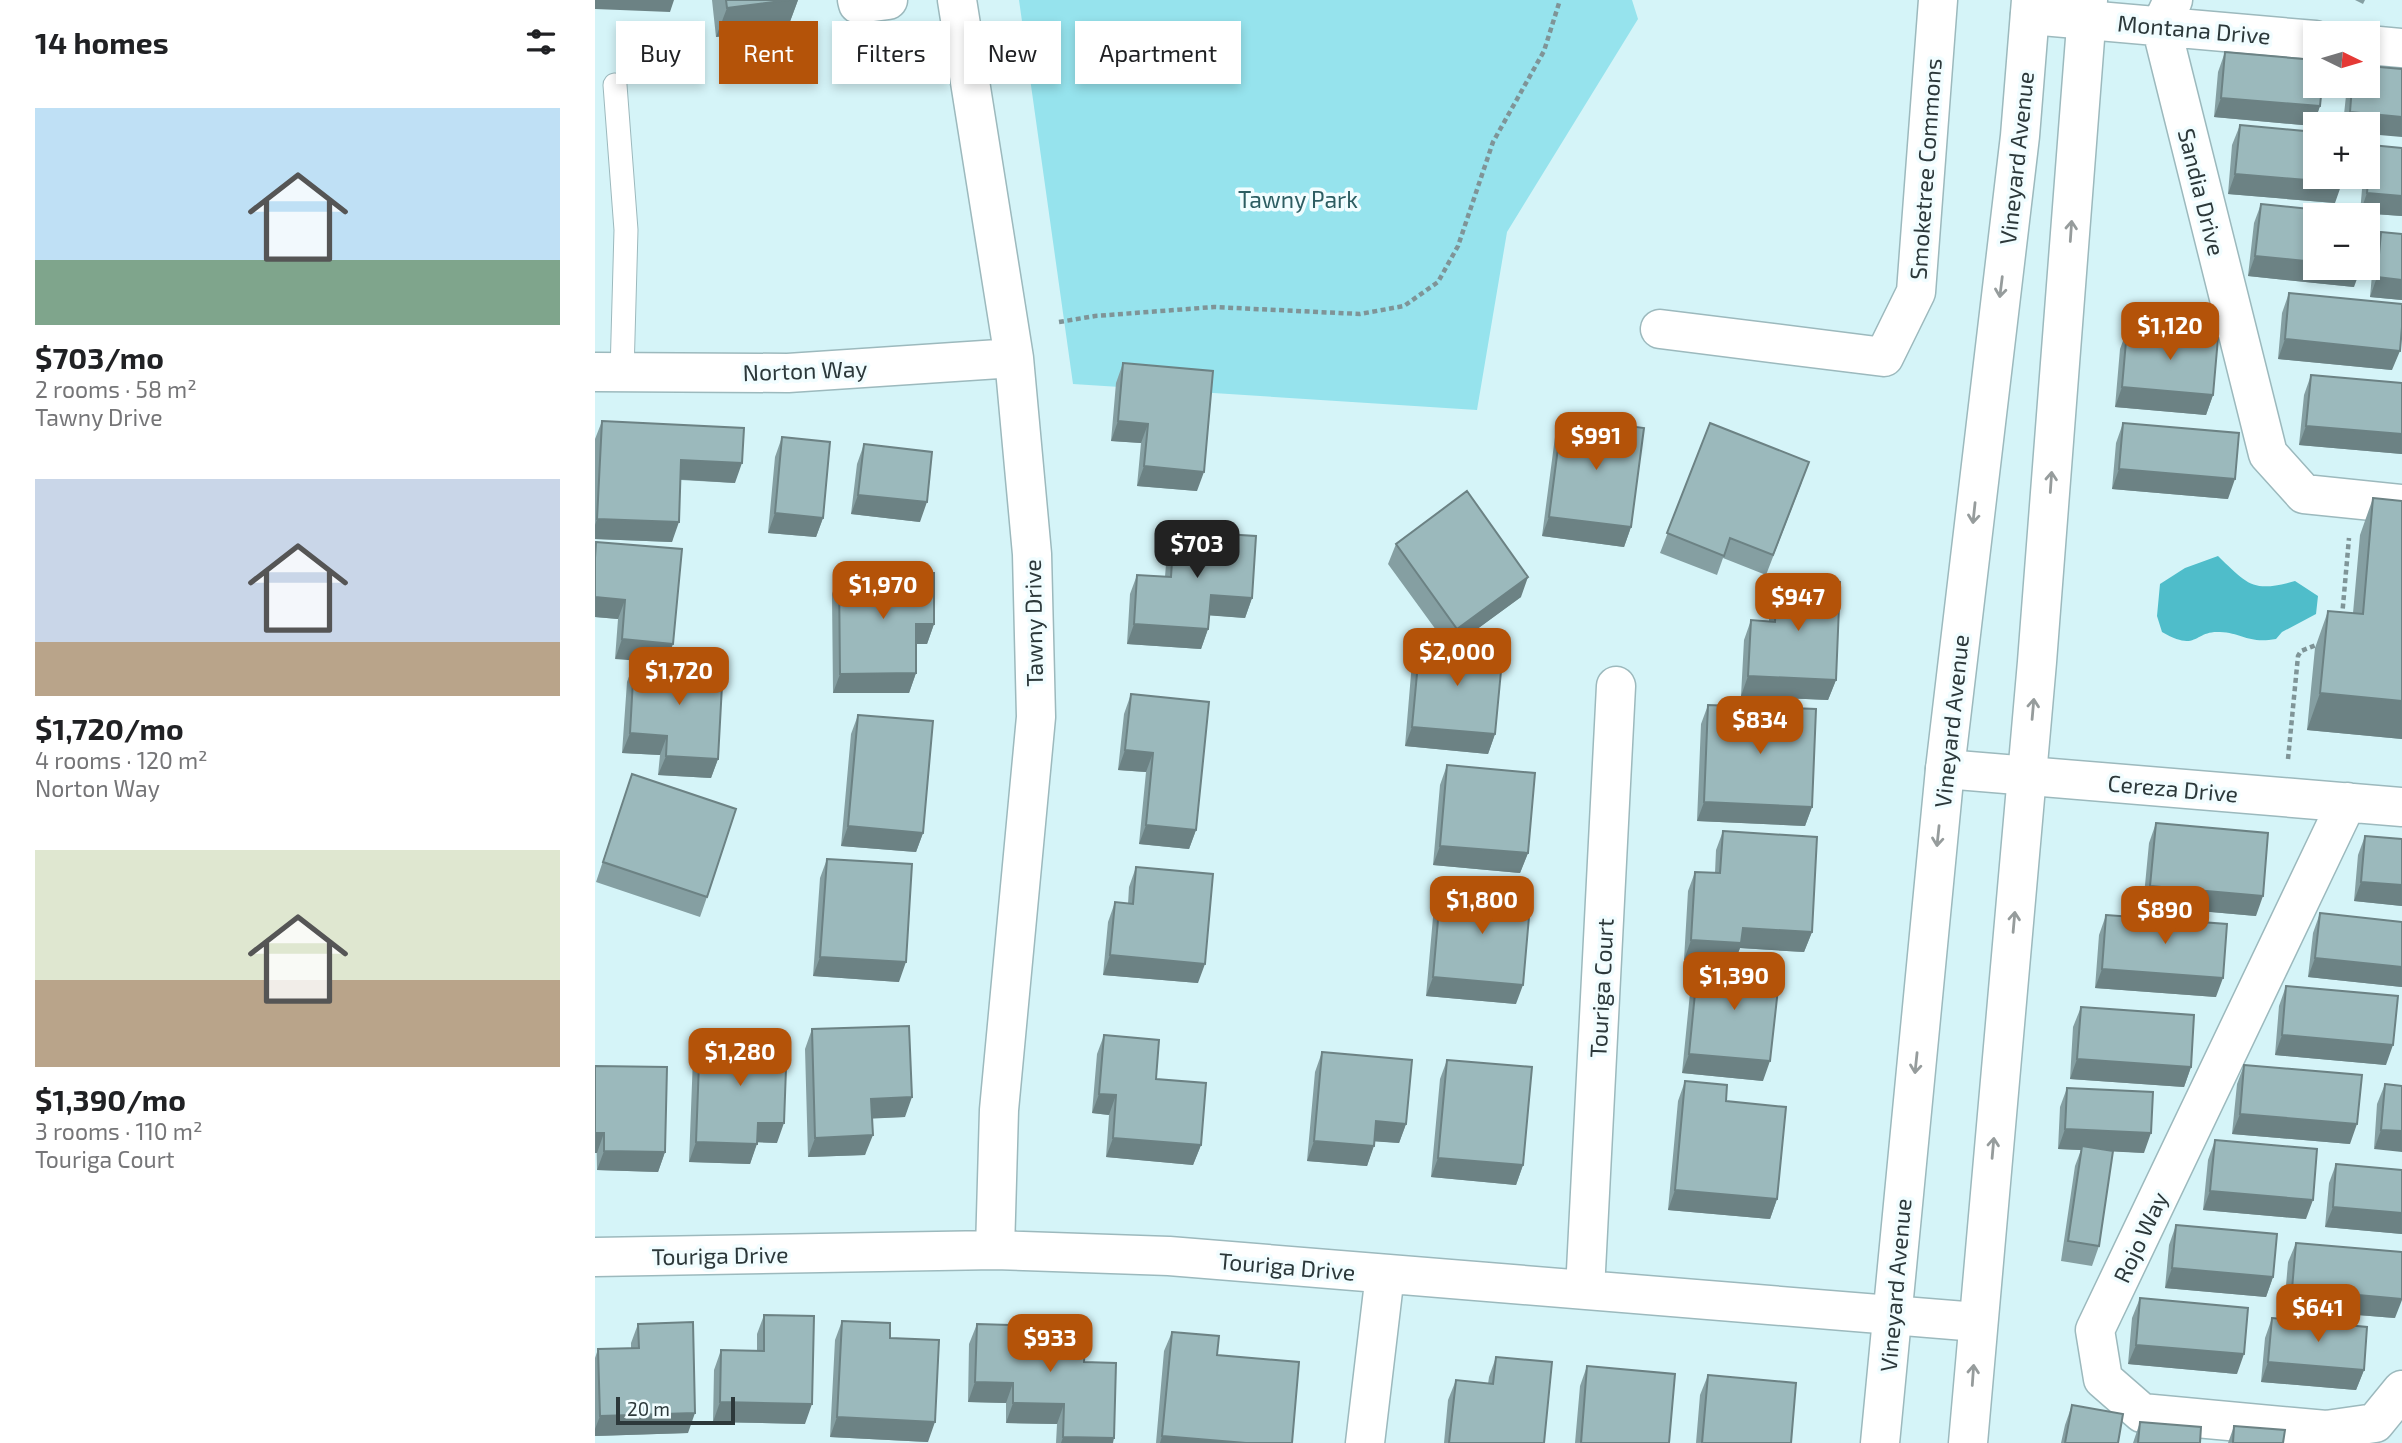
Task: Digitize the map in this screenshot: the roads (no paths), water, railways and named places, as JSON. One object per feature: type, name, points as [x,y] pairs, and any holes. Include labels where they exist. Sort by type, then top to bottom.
[{"type":"street","points":[[857,0],[858,4],[888,0]]},
{"type":"street","name":"Tawny Drive","points":[[957,0],[1014,358],[1032,554],[1035,717],[999,1110],[995,1250]]},
{"type":"street","name":"Smoketree Commons","points":[[1660,328],[1884,357],[1916,292],[1938,0]]},
{"type":"street","name":"Montana Drive","points":[[2031,7],[2167,13],[2303,38]]},
{"type":"street","name":"Vineyard Avenue","points":[[1881,1443],[1891,1314],[1945,769],[2020,136],[2031,7]]},
{"type":"street","points":[[1968,1443],[2027,777],[2088,10]]},
{"type":"street","name":"Sandia Drive","points":[[2167,13],[2268,454],[2304,494],[2402,503]]},
{"type":"street","points":[[2380,46],[2402,48]]},
{"type":"street","name":"Norton Way","points":[[609,373],[788,373],[1014,358]]},
{"type":"street","name":"Touriga Court","points":[[1585,1290],[1616,686]]},
{"type":"street","name":"Cereza Drive","points":[[1945,769],[2402,807]]},
{"type":"street","name":"Rojo Way","points":[[2347,802],[2095,1330],[2103,1379],[2141,1412],[2326,1430],[2375,1423],[2402,1390]]},
{"type":"street","name":"Touriga Drive","points":[[595,1257],[995,1250],[1169,1256],[1977,1322]]},
{"type":"street","points":[[1365,1443],[1385,1274]]},
{"type":"lane","points":[[609,373],[626,230],[615,85]]},
{"type":"park label","name":"Tawny Park","points":[[1298,199]]}]
